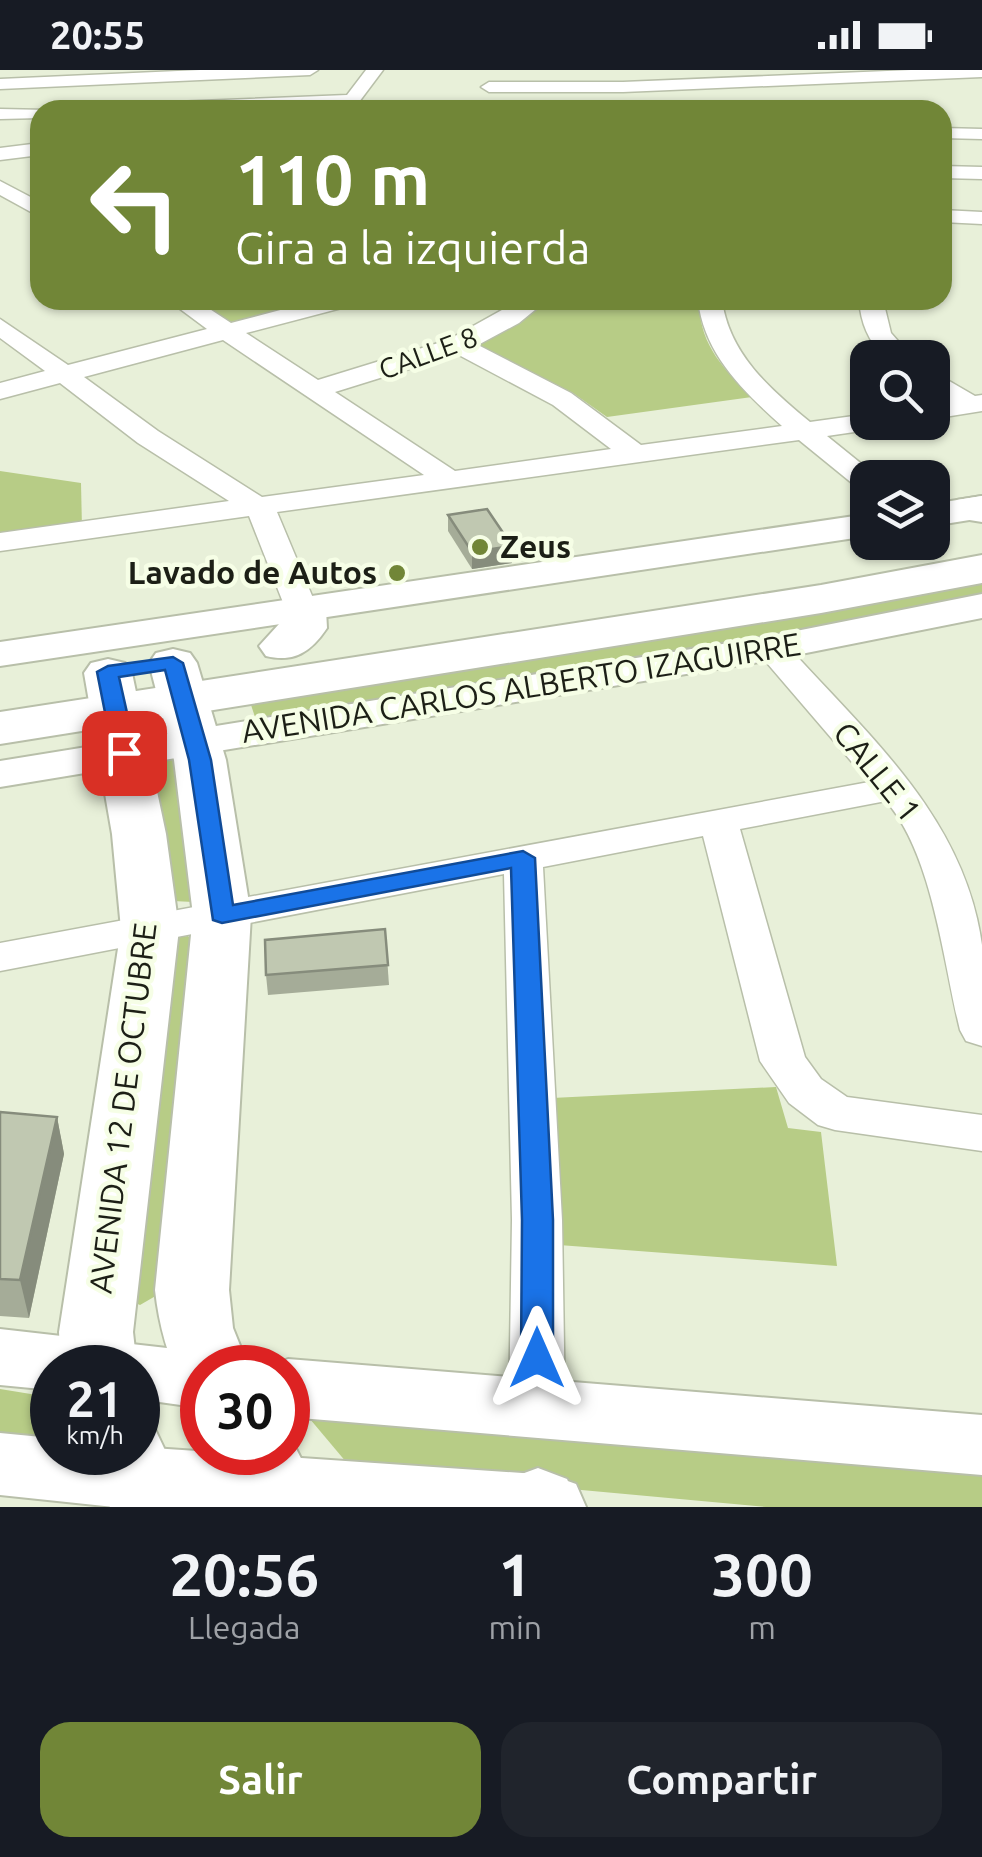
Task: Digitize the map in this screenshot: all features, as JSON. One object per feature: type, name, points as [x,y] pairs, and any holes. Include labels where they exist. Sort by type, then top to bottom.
[{"type":"main road","name":"AVENIDA CARLOS ALBERTO IZAGUIRRE","points":[[0,728],[184,701],[806,583],[970,516]]},
{"type":"main road","name":"AVENIDA CARLOS ALBERTO IZAGUIRRE","points":[[184,701],[293,628],[806,583],[978,602]]},
{"type":"main road","name":"AVENIDA CARLOS ALBERTO IZAGUIRRE","points":[[0,689],[116,712]]},
{"type":"main road","points":[[184,701],[222,915],[192,1290],[196,1328],[202,1345]]},
{"type":"main road","name":"AVENIDA 12 DE OCTUBRE","points":[[101,1345],[96,1332],[150,929],[116,712]]},
{"type":"street","points":[[0,84],[310,70]]},
{"type":"street","points":[[352,100],[375,70]]},
{"type":"street","points":[[948,72],[972,91]]},
{"type":"street","points":[[489,85],[606,87],[831,74],[982,72]]},
{"type":"street","points":[[831,74],[857,95]]},
{"type":"street","points":[[605,100],[606,87]]},
{"type":"street","points":[[0,114],[30,112]]},
{"type":"street","points":[[952,132],[982,134]]},
{"type":"street","points":[[0,154],[30,150]]},
{"type":"street","points":[[952,172],[982,174]]},
{"type":"street","points":[[0,187],[30,201]]},
{"type":"street","points":[[0,206],[30,203]]},
{"type":"street","points":[[952,216],[982,218]]},
{"type":"street","points":[[196,310],[452,480]]},
{"type":"street","points":[[0,391],[309,310]]},
{"type":"street","name":"CALLE 8","points":[[312,390],[459,345],[523,310]]},
{"type":"street","points":[[709,310],[708,317],[726,355],[744,378],[850,466]]},
{"type":"street","points":[[871,310],[872,324],[882,340]]},
{"type":"street","points":[[0,326],[148,437],[261,509],[293,628]]},
{"type":"street","points":[[459,345],[562,399],[638,456]]},
{"type":"street","points":[[950,389],[976,404]]},
{"type":"street","points":[[950,408],[976,404]]},
{"type":"street","points":[[0,542],[850,425]]},
{"type":"street","name":"AVENIDA CARLOS ALBERTO IZAGUIRRE","points":[[0,654],[293,628],[850,528]]},
{"type":"street","name":"AVENIDA CARLOS ALBERTO IZAGUIRRE","points":[[0,774],[116,712],[184,701],[771,648],[978,602]]},
{"type":"street","name":"CALLE 1","points":[[771,648],[914,810],[942,870],[982,1030]]},
{"type":"street","points":[[0,957],[895,788]]},
{"type":"street","points":[[718,819],[783,1061],[805,1091],[834,1113],[982,1134]]},
{"type":"street","points":[[523,858],[538,1220],[537,1412]]},
{"type":"street","points":[[0,1357],[30,1360]]},
{"type":"street","points":[[310,1390],[537,1412],[982,1445]]},
{"type":"street","points":[[0,1464],[138,1479],[272,1482],[551,1507]]},
{"type":"green space","points":[[206,310],[294,310],[234,327]]},
{"type":"green space","points":[[528,310],[700,310],[714,354],[752,397],[607,417],[573,393],[475,344]]},
{"type":"green space","points":[[0,471],[81,483],[82,528],[0,537]]},
{"type":"green space","points":[[982,577],[982,598],[767,641],[257,723],[249,699]]},
{"type":"green space","points":[[176,758],[193,902],[173,901],[150,761]]},
{"type":"green space","points":[[188,936],[196,944],[159,1294],[140,1305],[131,1301],[167,939]]},
{"type":"green space","points":[[776,1087],[788,1128],[821,1132],[837,1266],[559,1245],[552,1098]]},
{"type":"green space","points":[[0,1389],[30,1394],[30,1439],[0,1440]]},
{"type":"green space","points":[[310,1407],[982,1473],[982,1507],[766,1507],[352,1469],[310,1419]]},
{"type":"building","points":[[487,509],[512,546],[472,552],[448,515]]},
{"type":"building","points":[[385,929],[388,965],[266,975],[265,940]]},
{"type":"building","points":[[0,1112],[57,1117],[20,1280],[0,1279]]},
{"type":"place","name":"Zeus","points":[[480,547]]},
{"type":"place","name":"Lavado de Autos","points":[[397,573]]},
{"type":"route","points":[[124,753],[108,672],[173,663],[200,760],[222,915],[523,858],[538,1220],[537,1358]]}]
